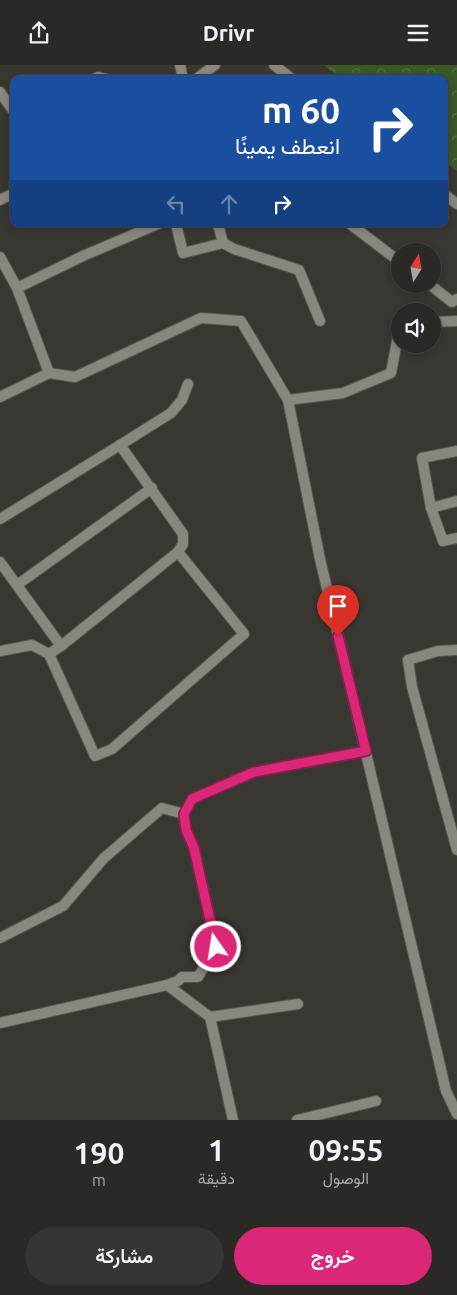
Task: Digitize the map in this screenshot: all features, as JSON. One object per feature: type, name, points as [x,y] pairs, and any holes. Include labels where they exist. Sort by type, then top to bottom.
[{"type":"lane","points":[[201,75],[215,65]]},
{"type":"lane","points":[[274,65],[287,75]]},
{"type":"lane","points":[[0,92],[10,106]]},
{"type":"lane","points":[[17,288],[85,255],[151,227]]},
{"type":"lane","points":[[177,227],[183,253],[223,243],[234,249],[299,270],[320,321]]},
{"type":"lane","points":[[219,227],[223,243]]},
{"type":"lane","points":[[354,227],[391,255]]},
{"type":"lane","points":[[0,257],[17,288],[49,373]]},
{"type":"lane","points":[[441,293],[452,301],[457,299]]},
{"type":"lane","points":[[0,397],[49,373],[75,377],[201,318],[241,321],[288,400],[320,559],[446,1091],[457,1114]]},
{"type":"lane","points":[[441,322],[457,321]]},
{"type":"lane","points":[[288,400],[343,393],[391,373],[395,353]]},
{"type":"lane","points":[[0,519],[171,413],[182,400],[188,384]]},
{"type":"lane","points":[[49,654],[178,553],[183,544],[183,534],[120,445]]},
{"type":"lane","points":[[457,451],[422,458],[431,508],[443,541],[457,538]]},
{"type":"lane","points":[[17,585],[152,488]]},
{"type":"lane","points":[[431,508],[457,501]]},
{"type":"lane","points":[[0,651],[32,645],[49,654],[94,756],[112,749],[244,634],[178,553]]},
{"type":"lane","points":[[0,562],[60,646]]},
{"type":"lane","points":[[457,650],[438,651],[408,660],[412,687],[457,850]]},
{"type":"lane","points":[[0,1023],[167,985],[178,981],[182,977],[198,977],[216,947],[194,848],[186,830],[184,814],[192,799],[254,772],[366,751]]},
{"type":"lane","points":[[0,937],[63,906],[104,858],[162,808],[184,814]]},
{"type":"lane","points":[[167,985],[210,1017],[233,1120]]},
{"type":"lane","points":[[210,1017],[298,1004]]},
{"type":"lane","points":[[297,1120],[376,1101]]},
{"type":"green space","points":[[324,65],[457,65],[457,171],[448,164],[448,75],[336,75]]},
{"type":"route","points":[[216,947],[194,848],[186,830],[184,814],[192,799],[254,772],[366,751],[338,636]]}]
